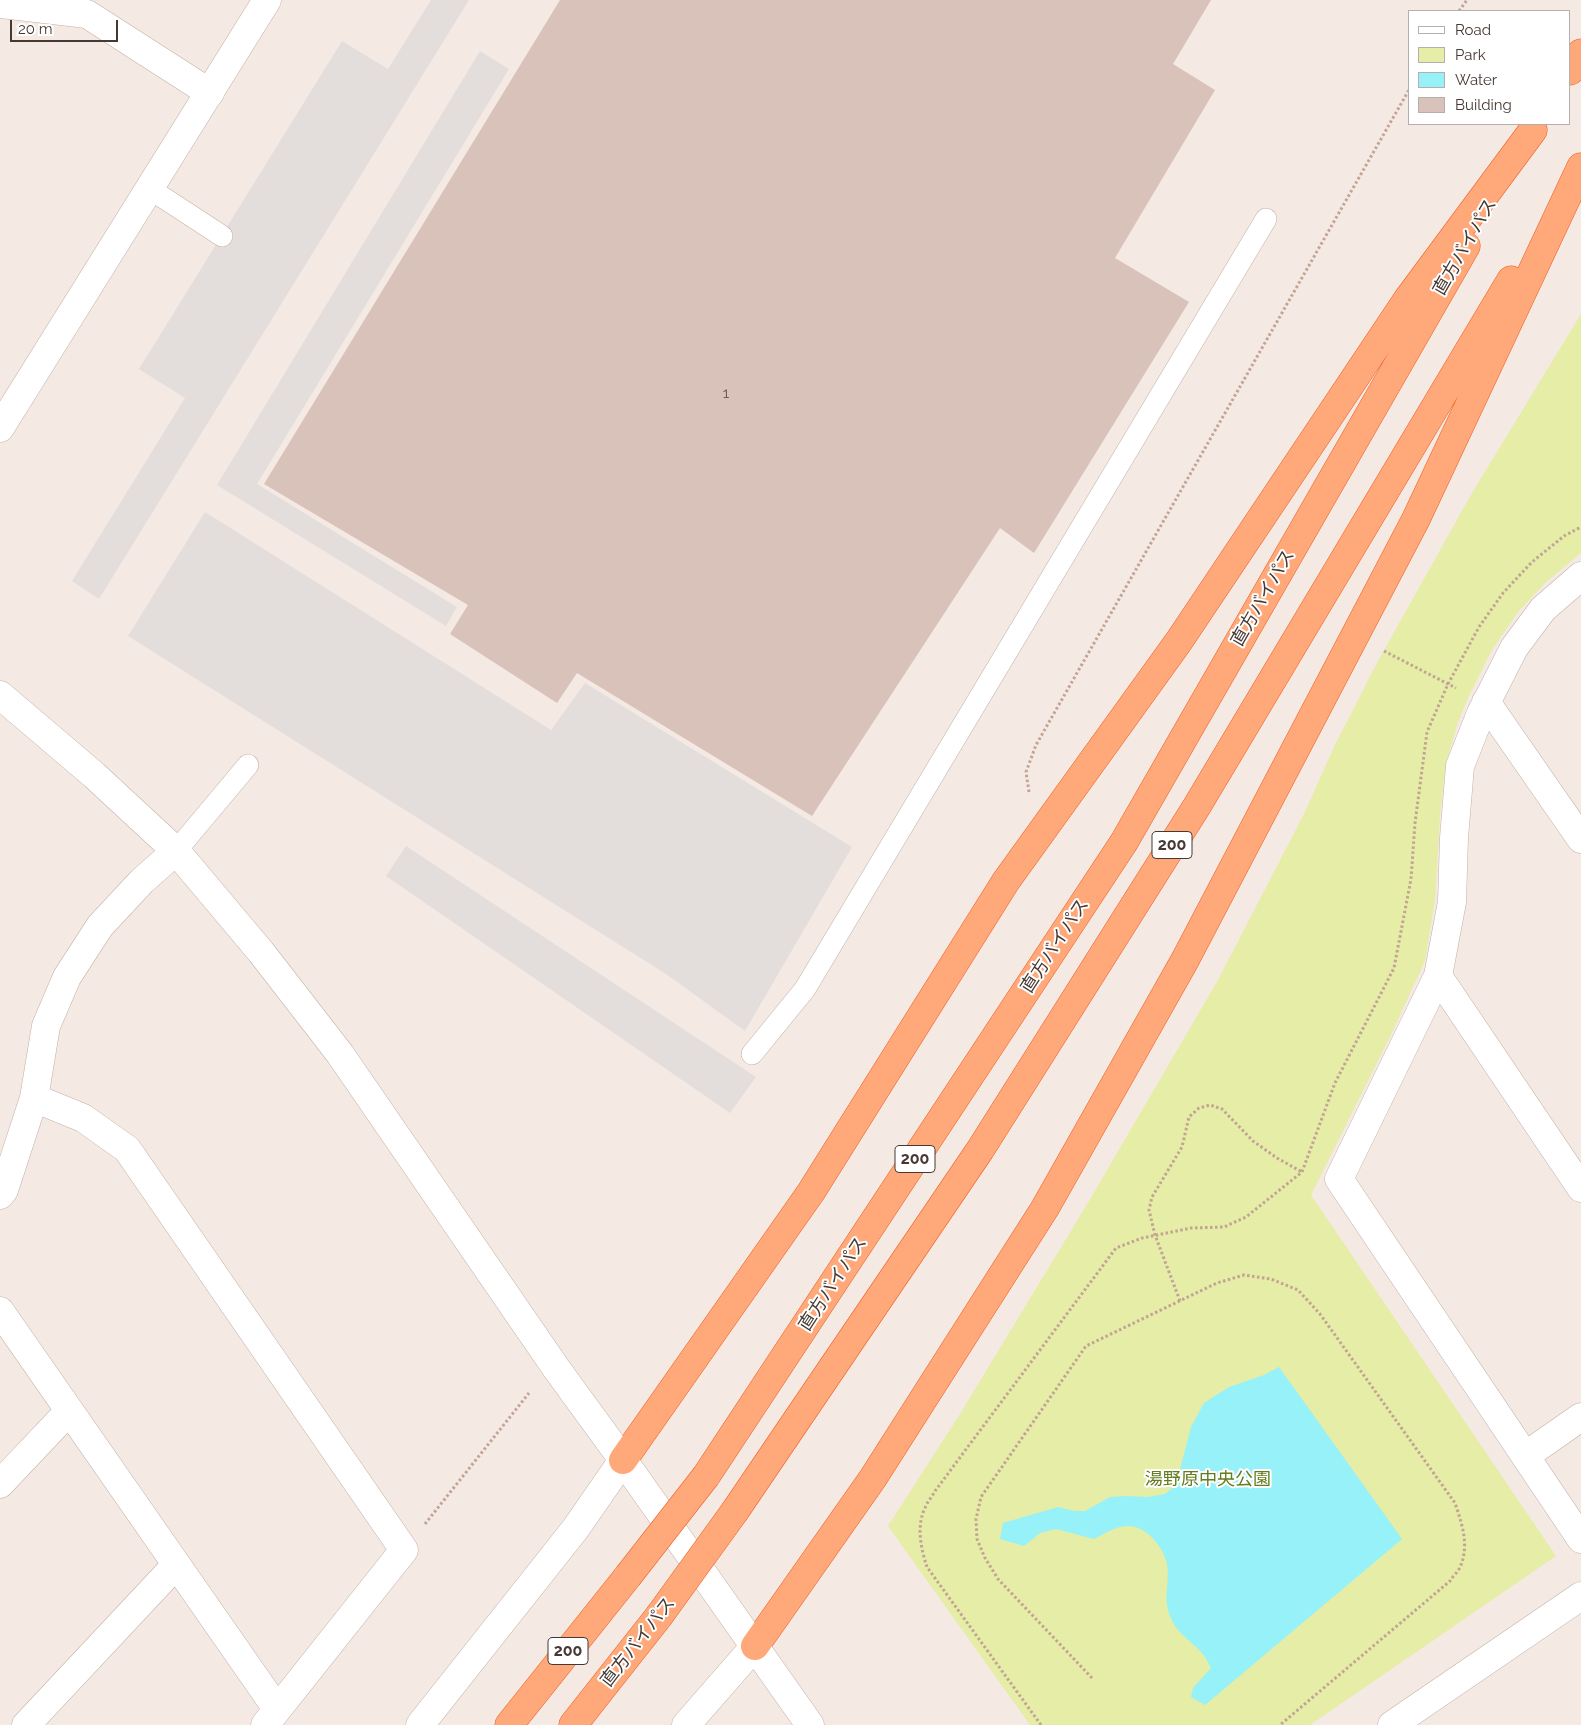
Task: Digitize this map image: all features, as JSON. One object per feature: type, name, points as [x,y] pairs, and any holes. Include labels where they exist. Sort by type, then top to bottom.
[{"type":"highway","points":[[1571,69],[1581,53]]},
{"type":"highway","points":[[622,1460],[811,1192],[1006,881],[1179,640],[1408,300],[1535,127]]},
{"type":"highway","name":"直方バイパス","points":[[509,1725],[706,1476],[1124,842],[1535,127]]},
{"type":"highway","name":"直方バイパス","points":[[573,1725],[659,1616],[735,1510],[980,1150],[1192,814],[1581,162]]},
{"type":"highway","points":[[755,1646],[873,1478],[1045,1208],[1185,960],[1416,519],[1581,167]]},
{"type":"street","points":[[0,428],[267,0]]},
{"type":"street","points":[[0,4],[88,7],[210,93]]},
{"type":"street","points":[[1581,576],[1543,609],[1514,648],[1486,702],[1460,766],[1454,838],[1452,902],[1438,976],[1339,1179],[1581,1539]]},
{"type":"street","points":[[0,695],[94,775],[176,851],[261,952],[340,1054],[556,1368],[810,1725]]},
{"type":"street","points":[[1486,702],[1581,839]]},
{"type":"street","points":[[0,1195],[4,1190],[34,1098],[46,1026],[68,977],[100,926],[142,881],[176,851]]},
{"type":"street","points":[[1438,976],[1581,1188]]},
{"type":"street","points":[[0,1311],[176,1565],[271,1717],[404,1550],[128,1149],[83,1118],[34,1098]]},
{"type":"street","points":[[0,1484],[69,1411]]},
{"type":"street","points":[[1525,1456],[1581,1417]]},
{"type":"street","points":[[420,1725],[576,1528],[622,1460]]},
{"type":"street","points":[[26,1725],[176,1565]]},
{"type":"street","points":[[1392,1725],[1581,1596]]},
{"type":"street","points":[[686,1725],[755,1646]]},
{"type":"lane","points":[[150,189],[222,236]]},
{"type":"lane","points":[[752,1054],[805,989],[1266,219]]},
{"type":"lane","points":[[176,851],[248,765]]},
{"type":"path","points":[[1030,795],[1026,772],[1036,745],[1408,92]]},
{"type":"path","points":[[1376,647],[1469,696],[1486,702]]},
{"type":"path","points":[[1041,1725],[927,1567],[921,1551],[920,1528],[924,1510],[935,1491],[1116,1248],[1142,1238],[1155,1235],[1191,1228],[1224,1227],[1246,1217],[1302,1172],[1277,1158],[1253,1141],[1222,1109],[1210,1105],[1199,1108],[1189,1117],[1182,1147],[1152,1197],[1149,1210],[1155,1235],[1180,1301]]},
{"type":"path","points":[[1092,1678],[998,1579],[985,1558],[978,1539],[976,1519],[981,1497],[1086,1346],[1217,1283],[1244,1275],[1271,1279],[1298,1290],[1320,1314],[1450,1495],[1455,1503],[1462,1524],[1466,1544],[1461,1566],[1450,1581],[1280,1725]]},
{"type":"path","points":[[404,1550],[529,1393]]},
{"type":"green space","name":"湯野原中央公園","points":[[1581,314],[1581,553],[1545,583],[1518,612],[1492,650],[1458,722],[1446,763],[1440,816],[1435,900],[1425,961],[1389,1039],[1311,1195],[1556,1556],[1310,1725],[1030,1725],[888,1526],[960,1414],[1089,1201],[1218,980],[1304,814],[1334,747],[1378,661],[1472,493]]},
{"type":"shaded area","points":[[431,0],[469,0],[99,599],[72,581],[185,398],[139,369],[342,41],[388,69]]},
{"type":"shaded area","points":[[480,51],[509,69],[257,484],[457,607],[446,626],[217,485]]},
{"type":"shaded area","points":[[205,512],[551,730],[585,683],[852,847],[745,1031],[666,974],[128,636]]},
{"type":"shaded area","points":[[406,846],[756,1077],[730,1113],[386,876]]},
{"type":"water","points":[[1279,1367],[1402,1539],[1205,1705],[1191,1697],[1193,1688],[1211,1668],[1202,1654],[1177,1629],[1171,1618],[1167,1604],[1167,1564],[1162,1551],[1153,1538],[1133,1526],[1117,1528],[1094,1539],[1056,1529],[1040,1533],[1024,1546],[1000,1539],[1003,1523],[1058,1507],[1074,1511],[1085,1511],[1110,1497],[1148,1497],[1165,1494],[1176,1485],[1191,1427],[1204,1403],[1229,1387],[1264,1375]]},
{"type":"building","points":[[560,0],[1211,0],[1173,64],[1215,90],[1115,258],[1189,302],[1034,553],[1000,528],[812,816],[577,673],[557,703],[450,634],[468,605],[264,484]]}]
